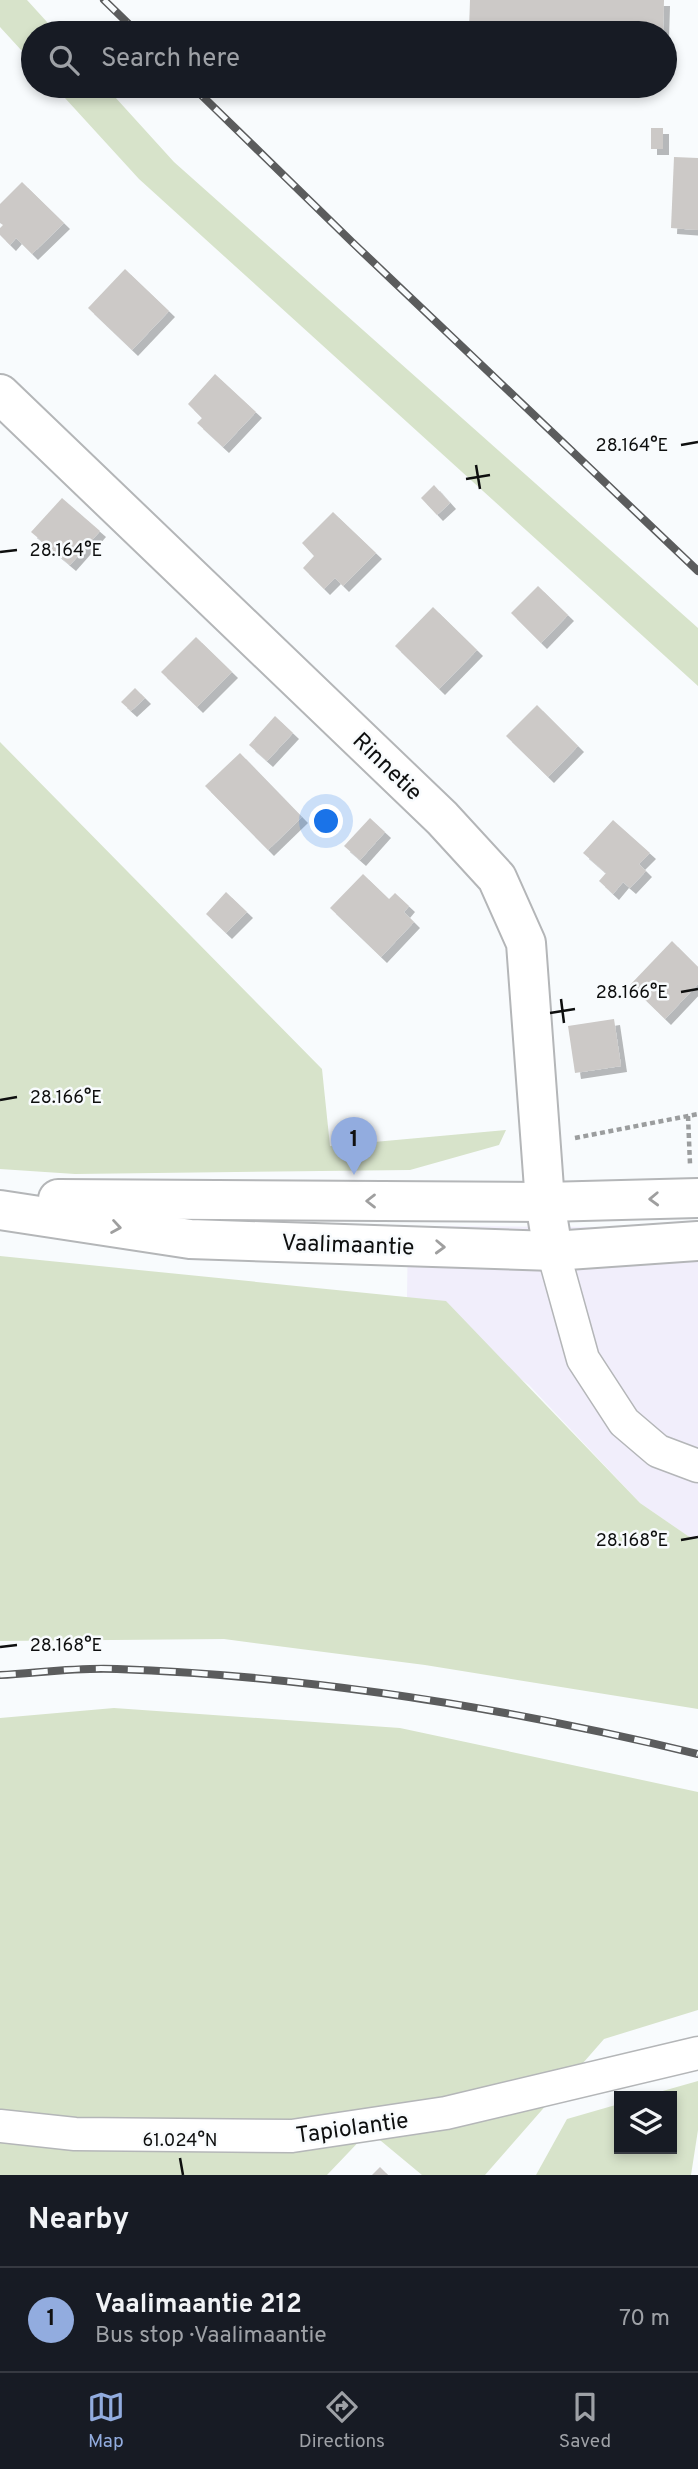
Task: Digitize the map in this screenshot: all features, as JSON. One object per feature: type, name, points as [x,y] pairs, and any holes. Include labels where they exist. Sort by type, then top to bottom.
[{"type":"main road","name":"Rinnetie","points":[[0,394],[442,818],[498,878],[526,943],[545,1202],[553,1251]]},
{"type":"main road","name":"Vaalimaantie","points":[[0,1199],[545,1202],[698,1198]]},
{"type":"main road","name":"Vaalimaantie","points":[[0,1210],[190,1239],[553,1251],[698,1241]]},
{"type":"street","points":[[553,1251],[583,1359],[624,1422],[658,1451],[698,1466]]},
{"type":"street","name":"Tapiolantie","points":[[0,2126],[75,2134],[292,2136],[446,2113],[698,2053]]},
{"type":"path","points":[[541,1145],[698,1114]]},
{"type":"shaded area","points":[[698,1220],[698,1539],[688,1536],[640,1503],[529,1385],[407,1297],[408,1226],[608,1227]]},
{"type":"green space","points":[[0,0],[27,0],[46,21],[21,21],[21,50],[0,27]]},
{"type":"green space","points":[[65,98],[116,98],[174,162],[698,628],[698,686],[139,179]]},
{"type":"green space","points":[[0,742],[322,1069],[330,1146],[506,1130],[499,1145],[410,1170],[75,1174],[0,1169]]},
{"type":"green space","points":[[0,1256],[446,1301],[640,1503],[688,1536],[698,1539],[698,1709],[425,1665],[224,1639],[0,1641]]},
{"type":"green space","points":[[114,1708],[400,1728],[698,1792],[698,2010],[604,2039],[485,2175],[422,2175],[369,2131],[327,2175],[0,2175],[0,1718]]},
{"type":"green space","points":[[698,2081],[698,2130],[691,2175],[536,2175],[567,2119],[614,2105],[614,2154],[677,2154],[677,2091],[663,2091]]},
{"type":"building","points":[[470,0],[664,0],[663,21],[469,21]]},
{"type":"building","points":[[651,128],[663,128],[663,149],[651,149]]},
{"type":"building","points":[[674,157],[698,158],[698,230],[671,228]]},
{"type":"building","points":[[22,182],[64,223],[32,254],[16,238],[10,245],[0,235],[3,225],[0,223],[0,204]]},
{"type":"building","points":[[125,269],[169,311],[132,350],[88,308]]},
{"type":"building","points":[[215,374],[256,412],[223,447],[197,423],[202,418],[188,404]]},
{"type":"building","points":[[434,485],[450,503],[437,515],[421,498]]},
{"type":"building","points":[[62,498],[100,531],[70,565],[31,532]]},
{"type":"building","points":[[333,512],[376,553],[343,586],[335,578],[324,589],[303,568],[314,556],[302,543]]},
{"type":"building","points":[[538,586],[568,615],[541,643],[511,613]]},
{"type":"building","points":[[433,607],[477,650],[439,689],[395,646]]},
{"type":"building","points":[[196,637],[232,672],[197,707],[161,672]]},
{"type":"building","points":[[135,688],[145,698],[131,711],[121,702]]},
{"type":"building","points":[[537,705],[578,746],[548,777],[506,736]]},
{"type":"building","points":[[275,716],[293,733],[267,761],[249,745]]},
{"type":"building","points":[[240,753],[302,817],[268,850],[205,786]]},
{"type":"building","points":[[370,818],[385,832],[360,860],[344,846]]},
{"type":"building","points":[[613,820],[650,853],[639,864],[646,871],[630,888],[623,882],[613,894],[599,881],[606,873],[583,853]]},
{"type":"building","points":[[363,874],[389,899],[395,893],[409,906],[404,912],[414,922],[381,957],[330,908]]},
{"type":"building","points":[[226,892],[247,912],[226,933],[206,914]]},
{"type":"building","points":[[672,941],[698,967],[698,984],[665,1019],[630,985]]},
{"type":"building","points":[[614,1019],[621,1066],[575,1073],[568,1026]]},
{"type":"building","points":[[380,2167],[388,2175],[372,2175]]},
{"type":"railway","points":[[104,0],[126,21]]},
{"type":"railway","points":[[204,98],[698,571]]},
{"type":"railway","points":[[0,1675],[73,1669],[117,1669],[337,1687],[554,1722],[698,1754]]},
{"type":"place","name":"Vaalimaantie 212","points":[[354,1175]]}]
